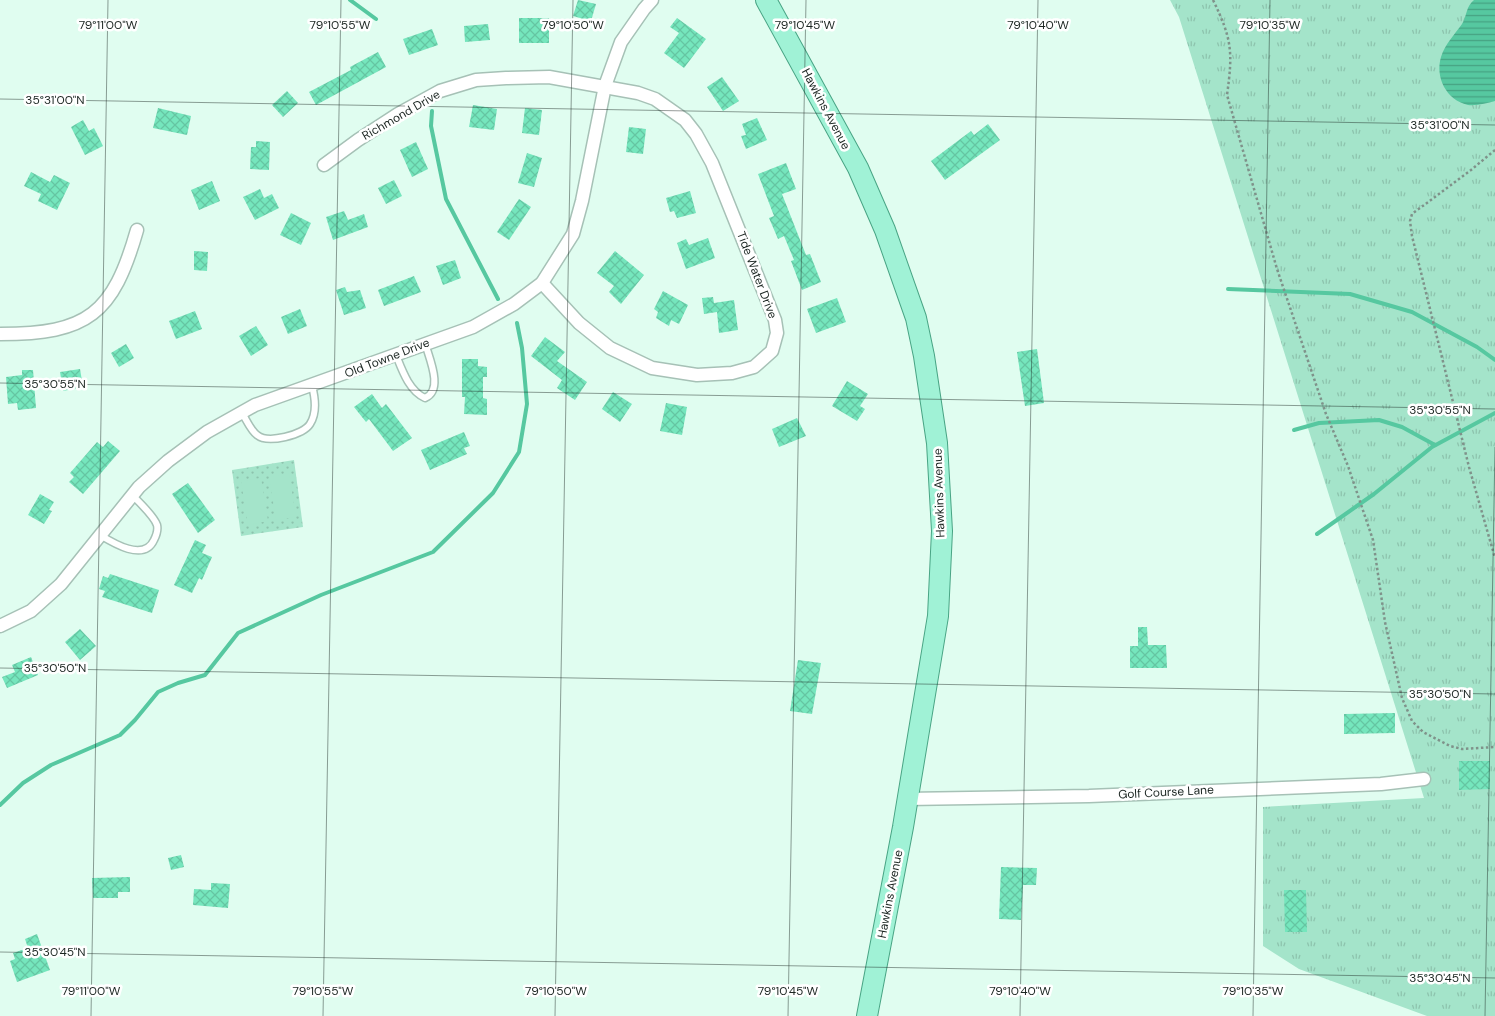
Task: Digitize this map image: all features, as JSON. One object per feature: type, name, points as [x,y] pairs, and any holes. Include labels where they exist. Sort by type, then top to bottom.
[{"type":"main road","name":"Hawkins Avenue","points":[[766,0],[858,168],[901,272],[916,318],[938,443],[942,531],[938,616],[906,799],[903,827],[868,1016]]},
{"type":"street","name":"Old Towne Drive","points":[[0,626],[31,611],[61,584],[138,487],[168,461],[207,432],[255,405],[473,327],[514,304],[542,283],[573,234],[582,202],[605,86],[621,42],[652,0]]},
{"type":"street","name":"Richmond Drive","points":[[324,165],[398,114],[440,91],[476,80],[549,78],[605,86]]},
{"type":"street","name":"Tide Water Drive","points":[[542,283],[579,322],[610,348],[652,368],[697,375],[732,373],[754,367],[772,351],[777,333],[775,320],[712,163],[696,134],[685,120],[656,99],[605,86]]},
{"type":"street","points":[[0,334],[59,329],[82,322],[100,308],[117,286],[128,261],[137,230]]},
{"type":"street","name":"Golf Course Lane","points":[[906,799],[1090,796],[1381,784],[1424,779]]},
{"type":"lane","points":[[396,354],[406,379],[416,392],[425,398],[431,396],[435,389],[435,379],[426,343]]},
{"type":"lane","points":[[242,413],[256,435],[267,439],[281,438],[302,432],[310,424],[314,412],[312,386]]},
{"type":"lane","points":[[100,535],[114,544],[130,550],[144,550],[153,543],[157,524],[132,495]]},
{"type":"path","points":[[1213,0],[1225,26],[1232,53],[1227,95],[1287,300],[1326,414],[1348,466],[1373,540],[1385,622],[1402,698],[1412,721],[1423,732],[1450,746],[1462,748],[1495,747]]},
{"type":"path","points":[[1495,150],[1412,214],[1410,221],[1412,236],[1462,440],[1495,558]]},
{"type":"green space","points":[[1170,0],[1495,0],[1495,1016],[1427,1016],[1299,969],[1263,946],[1263,807],[1424,798],[1179,17]]},
{"type":"green space","points":[[294,460],[303,527],[241,536],[232,470]]},
{"type":"green space","points":[[289,473],[296,517],[276,520],[269,477]]},
{"type":"green space","points":[[261,478],[268,521],[248,525],[241,481]]},
{"type":"shaded area","points":[[1474,0],[1495,0],[1495,101],[1468,105],[1460,102],[1448,93],[1441,80],[1440,65],[1445,48],[1464,21],[1469,5]]},
{"type":"building","points":[[578,0],[596,4],[591,21],[573,16]]},
{"type":"building","points":[[519,18],[549,18],[549,43],[519,43]]},
{"type":"building","points":[[677,18],[706,39],[684,68],[664,53],[679,33],[670,27]]},
{"type":"building","points":[[488,24],[490,40],[465,42],[464,26]]},
{"type":"building","points":[[432,29],[438,45],[409,55],[403,39]]},
{"type":"building","points":[[378,52],[386,67],[316,105],[309,92],[351,70],[350,67]]},
{"type":"building","points":[[722,77],[739,101],[723,111],[707,87]]},
{"type":"building","points":[[287,91],[298,103],[283,117],[272,105]]},
{"type":"building","points":[[473,105],[497,109],[494,130],[469,127]]},
{"type":"building","points":[[158,108],[191,116],[187,135],[153,128]]},
{"type":"building","points":[[525,108],[542,110],[539,135],[522,133]]},
{"type":"building","points":[[757,118],[767,140],[746,149],[741,136],[746,135],[742,124]]},
{"type":"building","points":[[83,120],[89,131],[94,128],[103,146],[85,155],[71,127]]},
{"type":"building","points":[[988,124],[1000,140],[945,180],[931,161],[971,131],[974,135]]},
{"type":"building","points":[[629,127],[646,129],[643,154],[626,152]]},
{"type":"building","points":[[256,141],[270,142],[269,170],[250,169],[251,147],[256,147]]},
{"type":"building","points":[[416,142],[428,169],[412,177],[400,150]]},
{"type":"building","points":[[527,153],[542,158],[534,187],[518,183]]},
{"type":"building","points":[[786,163],[796,189],[782,194],[806,255],[810,254],[821,282],[802,290],[791,261],[794,260],[784,236],[778,239],[769,218],[774,216],[758,174]]},
{"type":"building","points":[[31,172],[50,182],[54,175],[70,183],[57,210],[38,201],[41,194],[24,186]]},
{"type":"building","points":[[394,180],[402,196],[386,204],[378,188]]},
{"type":"building","points":[[212,181],[220,201],[199,210],[191,190]]},
{"type":"building","points":[[260,189],[264,198],[272,194],[279,208],[255,220],[243,197]]},
{"type":"building","points":[[690,191],[696,213],[677,218],[674,211],[670,212],[666,198]]},
{"type":"building","points":[[519,199],[531,207],[509,240],[497,232]]},
{"type":"building","points":[[344,211],[348,220],[364,214],[368,227],[333,240],[326,217]]},
{"type":"building","points":[[291,213],[311,223],[301,245],[280,235]]},
{"type":"building","points":[[708,238],[715,258],[686,269],[677,243],[686,239],[689,245]]},
{"type":"building","points":[[194,251],[208,252],[207,271],[194,270]]},
{"type":"building","points":[[615,251],[644,275],[621,304],[609,292],[614,286],[597,273]]},
{"type":"building","points":[[455,260],[461,278],[443,285],[436,266]]},
{"type":"building","points":[[414,276],[421,292],[384,306],[378,290]]},
{"type":"building","points":[[345,287],[347,292],[360,290],[366,308],[344,315],[336,290]]},
{"type":"building","points":[[663,291],[688,305],[679,324],[671,320],[669,326],[656,318],[658,312],[654,309]]},
{"type":"building","points":[[713,297],[714,303],[734,300],[738,330],[719,333],[717,312],[704,314],[702,298]]},
{"type":"building","points":[[837,298],[846,322],[816,333],[807,309]]},
{"type":"building","points":[[300,309],[307,326],[288,334],[281,317]]},
{"type":"building","points":[[195,311],[202,329],[176,339],[169,321]]},
{"type":"building","points":[[256,326],[268,345],[251,356],[239,336]]},
{"type":"building","points":[[545,337],[565,352],[557,361],[587,382],[575,400],[557,388],[562,380],[531,356]]},
{"type":"building","points":[[126,344],[134,358],[119,367],[111,353]]},
{"type":"building","points":[[1037,349],[1044,403],[1025,406],[1017,352]]},
{"type":"building","points":[[462,359],[478,359],[478,366],[487,367],[487,377],[483,377],[483,398],[487,399],[487,415],[464,414],[465,397],[462,397]]},
{"type":"building","points":[[80,369],[83,387],[63,391],[60,372]]},
{"type":"building","points":[[22,370],[33,370],[36,408],[18,410],[17,403],[8,404],[6,377],[22,375]]},
{"type":"building","points":[[847,381],[868,394],[860,406],[865,409],[857,421],[832,406]]},
{"type":"building","points":[[613,392],[632,404],[620,422],[602,409]]},
{"type":"building","points":[[372,394],[382,408],[386,404],[412,438],[393,451],[369,419],[366,422],[354,407]]},
{"type":"building","points":[[666,403],[687,407],[682,435],[660,431]]},
{"type":"building","points":[[797,418],[806,436],[779,447],[772,429]]},
{"type":"building","points":[[464,432],[470,446],[464,448],[467,454],[430,470],[421,450]]},
{"type":"building","points":[[108,441],[120,451],[83,494],[69,482],[74,477],[70,473],[97,442],[103,447]]},
{"type":"building","points":[[188,483],[215,520],[198,533],[172,494]]},
{"type":"building","points":[[40,494],[54,502],[49,510],[52,511],[44,524],[28,515]]},
{"type":"building","points":[[195,540],[206,545],[202,553],[212,557],[202,580],[199,578],[192,593],[174,585]]},
{"type":"building","points":[[110,574],[159,590],[152,613],[102,597],[105,591],[99,589],[103,576],[108,578]]},
{"type":"building","points":[[1138,627],[1147,627],[1148,645],[1166,645],[1167,668],[1130,668],[1130,646],[1138,646]]},
{"type":"building","points":[[80,629],[96,646],[80,660],[65,642]]},
{"type":"building","points":[[31,657],[38,675],[7,688],[2,677],[15,672],[12,665]]},
{"type":"building","points":[[798,660],[821,663],[812,714],[790,711]]},
{"type":"building","points":[[1395,713],[1395,733],[1344,734],[1344,714]]},
{"type":"building","points":[[1459,761],[1490,761],[1490,789],[1459,790]]},
{"type":"building","points":[[181,855],[184,867],[171,870],[168,858]]},
{"type":"building","points":[[1001,867],[1037,868],[1036,885],[1023,885],[1021,920],[999,919]]},
{"type":"building","points":[[130,877],[130,892],[118,892],[118,898],[93,898],[92,878]]},
{"type":"building","points":[[211,883],[230,884],[228,908],[193,905],[194,889],[211,890]]},
{"type":"building","points":[[1284,890],[1306,890],[1307,932],[1285,932]]},
{"type":"building","points":[[37,934],[50,970],[17,982],[10,961],[15,959],[13,953],[28,948],[25,939]]},
{"type":"waterway","points":[[350,0],[376,19]]},
{"type":"waterway","points":[[432,111],[431,126],[446,199],[498,299]]},
{"type":"waterway","points":[[1228,289],[1350,294],[1412,312],[1477,347],[1495,360]]},
{"type":"waterway","points":[[0,805],[23,783],[51,765],[120,735],[158,692],[178,683],[205,675],[238,633],[321,595],[433,552],[493,493],[519,452],[527,404],[522,348],[517,323]]},
{"type":"waterway","points":[[1317,534],[1374,494],[1432,447],[1495,413]]},
{"type":"waterway","points":[[1294,430],[1319,423],[1379,420],[1402,427],[1435,445]]}]
